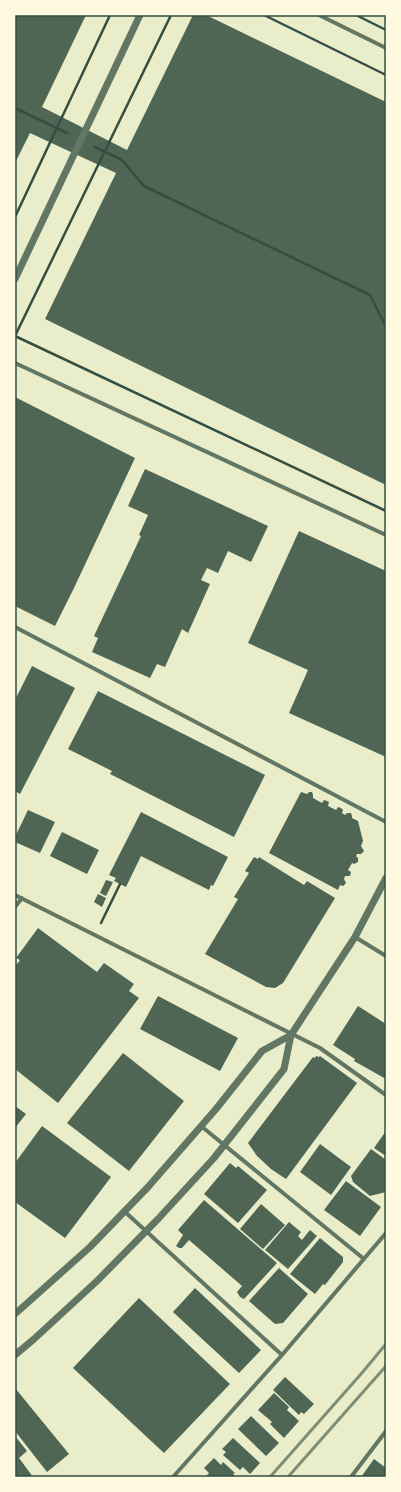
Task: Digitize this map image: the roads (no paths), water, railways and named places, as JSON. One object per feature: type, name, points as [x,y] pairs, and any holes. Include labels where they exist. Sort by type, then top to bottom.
[{"type":"street","points":[[15,279],[140,15]]},
{"type":"street","points":[[319,15],[386,48]]},
{"type":"street","points":[[15,363],[386,535]]},
{"type":"street","points":[[15,627],[386,822]]},
{"type":"street","points":[[15,1355],[97,1281],[146,1230],[224,1145],[284,1069],[291,1034],[355,937],[386,878]]},
{"type":"street","points":[[15,895],[320,1048],[386,1095]]},
{"type":"street","points":[[15,907],[22,898]]},
{"type":"street","points":[[355,937],[386,956]]},
{"type":"street","points":[[15,1314],[90,1247],[148,1187],[201,1126],[262,1051],[291,1034]]},
{"type":"street","points":[[201,1126],[364,1258]]},
{"type":"street","points":[[124,1211],[282,1356]]},
{"type":"street","points":[[173,1477],[282,1356],[386,1233]]},
{"type":"street","points":[[351,1477],[386,1431]]},
{"type":"railway","points":[[270,1477],[386,1344]]},
{"type":"railway","points":[[288,1477],[386,1366]]}]
